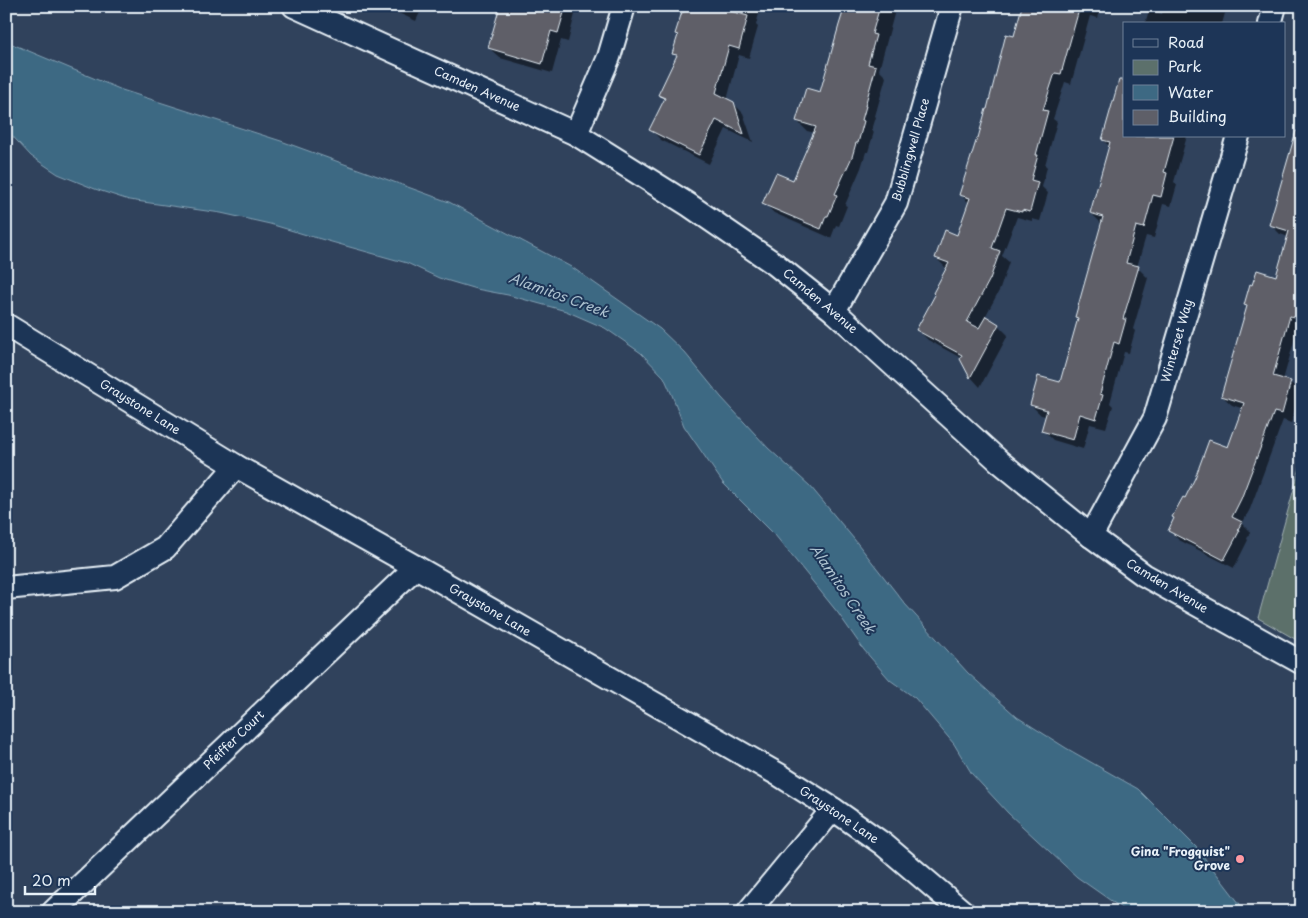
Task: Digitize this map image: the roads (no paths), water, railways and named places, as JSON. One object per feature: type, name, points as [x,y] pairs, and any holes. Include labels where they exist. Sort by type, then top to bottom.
[{"type":"street","name":"Camden Avenue","points":[[294,6],[576,134],[697,210],[774,264],[834,310],[1000,462],[1091,536],[1144,574],[1302,663]]},
{"type":"street","points":[[576,134],[609,57],[624,6]]},
{"type":"street","name":"Bubblingwell Place","points":[[834,310],[896,203],[952,6]]},
{"type":"street","points":[[1271,22],[1275,6]]},
{"type":"street","name":"Winterset Way","points":[[1091,536],[1155,418],[1237,138]]},
{"type":"street","name":"Graystone Lane","points":[[6,325],[236,466],[781,776],[883,844],[963,912]]},
{"type":"street","points":[[6,588],[115,577],[165,548],[236,466]]},
{"type":"street","name":"Pfeiffer Court","points":[[53,912],[416,567]]},
{"type":"street","points":[[748,912],[833,809]]},
{"type":"water","name":"Alamitos Creek","points":[[6,39],[12,44],[122,90],[281,141],[449,202],[573,268],[660,329],[685,353],[721,397],[768,448],[810,486],[905,604],[968,673],[1017,717],[1066,748],[1138,789],[1196,847],[1246,912],[1127,912],[1077,877],[1008,813],[972,774],[954,744],[915,698],[890,680],[864,650],[838,613],[775,535],[723,483],[684,426],[664,377],[641,353],[605,328],[566,311],[508,295],[476,289],[439,278],[407,263],[270,224],[221,213],[129,200],[58,174],[31,156],[6,129]]},
{"type":"place","name":"Gina \"Frogquist\" Grove","points":[[1240,859]]}]
